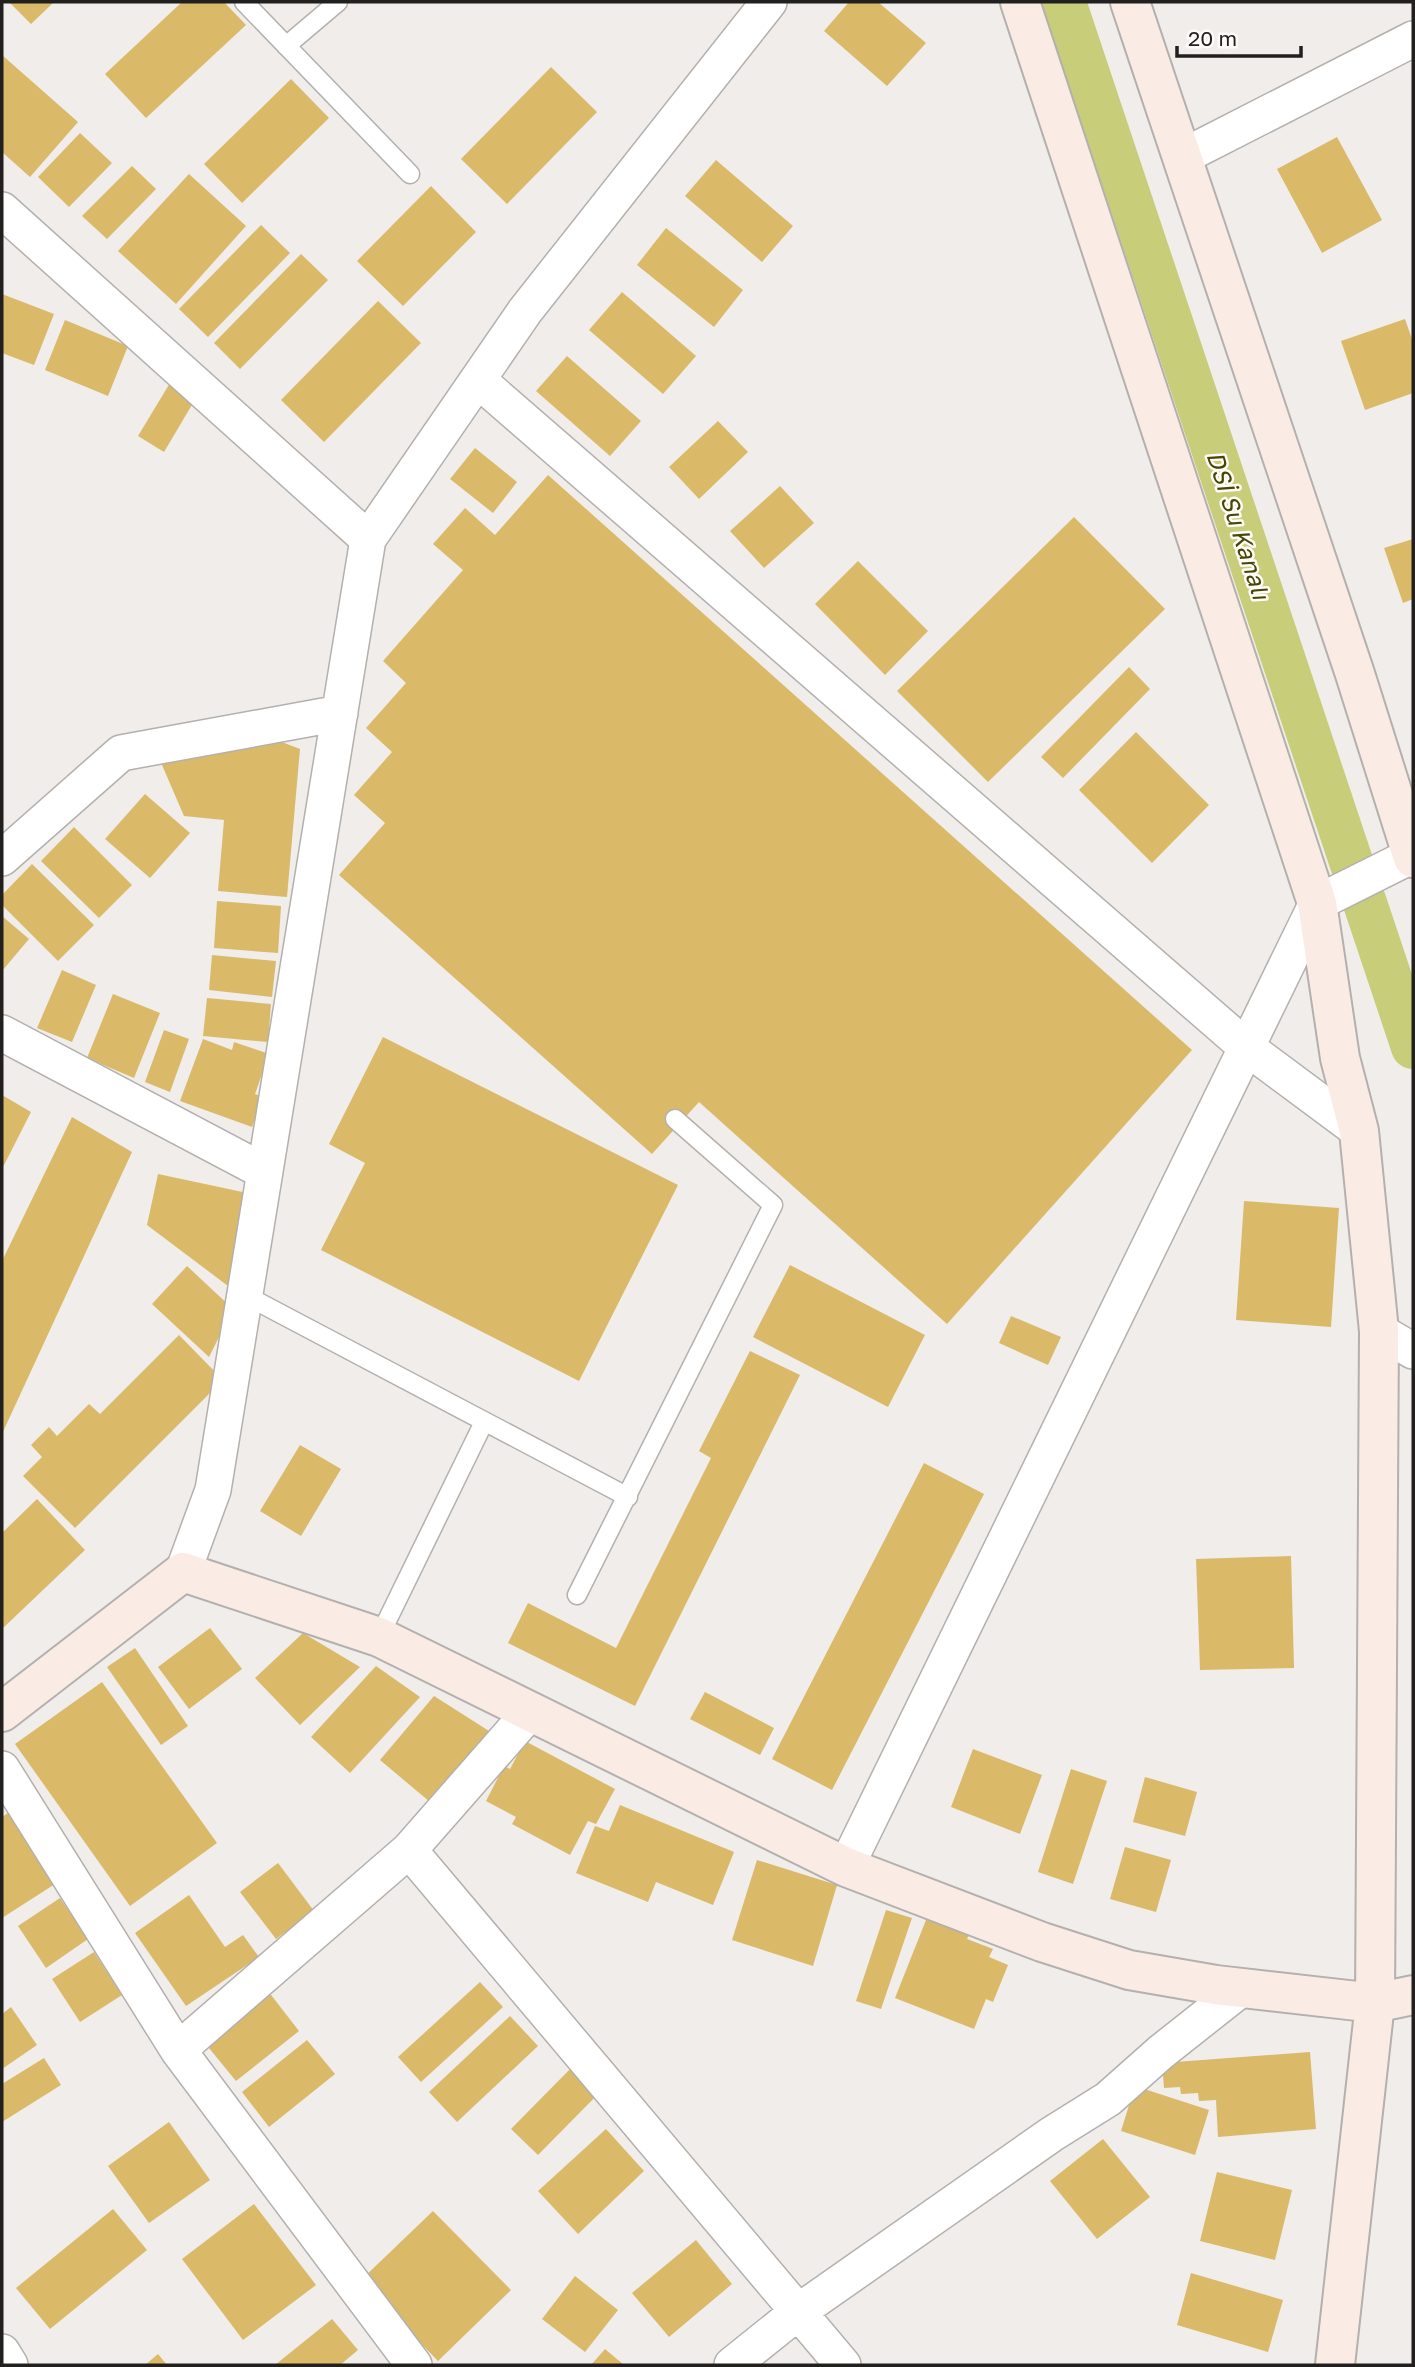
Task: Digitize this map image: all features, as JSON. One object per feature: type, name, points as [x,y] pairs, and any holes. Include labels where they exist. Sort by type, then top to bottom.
[{"type":"street","points":[[2,1712],[184,1572],[214,1490],[368,539],[525,311],[769,2]]},
{"type":"street","points":[[1020,2],[1317,903],[1340,1058],[1359,1131],[1380,1331],[1375,2003],[1335,2365]]},
{"type":"street","points":[[846,1867],[1317,903],[1413,856],[1130,2]]},
{"type":"street","points":[[1181,157],[1413,39]]},
{"type":"street","points":[[9,230],[368,539]]},
{"type":"street","points":[[478,380],[1246,1047],[1359,1131]]},
{"type":"street","points":[[2,858],[121,754],[340,712]]},
{"type":"street","points":[[2,1033],[265,1172]]},
{"type":"street","points":[[1380,1331],[1413,1351]]},
{"type":"street","points":[[184,1572],[379,1637],[846,1867],[1042,1942],[1129,1970],[1242,1988],[1375,2003],[1413,1996]]},
{"type":"street","points":[[178,2050],[410,1850],[530,1712]]},
{"type":"street","points":[[2,1769],[178,2050],[414,2365]]},
{"type":"street","points":[[410,1850],[843,2365]]},
{"type":"street","points":[[732,2365],[798,2312],[1052,2134],[1108,2099],[1161,2052],[1242,1988]]},
{"type":"street","points":[[2,2352],[10,2365]]},
{"type":"lane","points":[[244,2],[410,174]]},
{"type":"lane","points":[[286,46],[338,2]]},
{"type":"lane","points":[[577,1595],[773,1205],[675,1119]]},
{"type":"lane","points":[[245,1294],[628,1497]]},
{"type":"lane","points":[[379,1637],[484,1422]]},
{"type":"building","points":[[9,2],[54,2],[31,24]]},
{"type":"building","points":[[182,2],[224,2],[246,25],[146,118],[105,74]]},
{"type":"building","points":[[849,2],[878,2],[926,43],[887,86],[824,31]]},
{"type":"building","points":[[2,55],[78,122],[30,177],[2,152]]},
{"type":"building","points":[[551,67],[597,112],[507,204],[461,159]]},
{"type":"building","points":[[291,79],[329,118],[242,203],[204,164]]},
{"type":"building","points":[[80,133],[112,163],[69,207],[38,177]]},
{"type":"building","points":[[1337,137],[1382,220],[1322,253],[1277,169]]},
{"type":"building","points":[[716,160],[793,226],[762,262],[685,196]]},
{"type":"building","points":[[132,166],[156,189],[107,239],[82,216]]},
{"type":"building","points":[[189,174],[246,226],[176,304],[118,251]]},
{"type":"building","points":[[431,186],[476,232],[403,306],[357,261]]},
{"type":"building","points":[[261,225],[290,253],[208,337],[179,309]]},
{"type":"building","points":[[666,228],[743,290],[714,327],[637,265]]},
{"type":"building","points":[[301,254],[328,280],[240,369],[214,343]]},
{"type":"building","points":[[622,292],[696,356],[663,394],[589,330]]},
{"type":"building","points":[[2,294],[54,314],[34,365],[2,353]]},
{"type":"building","points":[[378,301],[421,343],[324,442],[281,400]]},
{"type":"building","points":[[1405,319],[1413,342],[1413,393],[1365,410],[1341,341]]},
{"type":"building","points":[[65,320],[128,346],[108,396],[45,370]]},
{"type":"building","points":[[567,356],[641,421],[610,456],[536,391]]},
{"type":"building","points":[[170,383],[196,398],[164,452],[138,436]]},
{"type":"building","points":[[718,421],[748,452],[699,499],[669,467]]},
{"type":"building","points":[[475,448],[517,482],[493,513],[450,479]]},
{"type":"building","points":[[548,475],[1192,1050],[947,1324],[699,1102],[652,1154],[339,875],[385,823],[354,795],[392,752],[366,728],[406,683],[383,661],[463,570],[433,544],[465,508],[495,535]]},
{"type":"building","points":[[780,486],[814,523],[764,568],[730,531]]},
{"type":"building","points":[[1074,517],[1165,609],[988,782],[897,691]]},
{"type":"building","points":[[1413,539],[1413,599],[1403,603],[1384,548]]},
{"type":"building","points":[[858,561],[928,631],[885,675],[815,604]]},
{"type":"building","points":[[1129,667],[1150,689],[1063,778],[1041,757]]},
{"type":"building","points":[[1136,732],[1209,805],[1152,863],[1079,790]]},
{"type":"building","points":[[261,734],[300,749],[287,897],[218,891],[224,820],[184,816],[159,758]]},
{"type":"building","points":[[145,794],[190,833],[150,878],[105,839]]},
{"type":"building","points":[[74,827],[132,885],[99,918],[41,861]]},
{"type":"building","points":[[32,864],[94,925],[58,961],[2,905],[2,895]]},
{"type":"building","points":[[217,901],[281,906],[278,953],[214,948]]},
{"type":"building","points":[[2,916],[29,939],[2,971]]},
{"type":"building","points":[[212,955],[276,961],[272,997],[209,990]]},
{"type":"building","points":[[62,970],[96,985],[72,1042],[37,1028]]},
{"type":"building","points":[[113,994],[160,1013],[134,1078],[87,1058]]},
{"type":"building","points":[[207,998],[271,1004],[268,1042],[203,1036]]},
{"type":"building","points":[[164,1030],[189,1039],[170,1092],[145,1082]]},
{"type":"building","points":[[383,1037],[678,1185],[579,1381],[321,1250],[365,1163],[329,1144]]},
{"type":"building","points":[[203,1039],[232,1050],[234,1042],[269,1054],[255,1094],[263,1097],[252,1127],[180,1101]]},
{"type":"building","points":[[2,1095],[31,1112],[2,1169]]},
{"type":"building","points":[[72,1117],[132,1152],[2,1434],[2,1261]]},
{"type":"building","points":[[158,1174],[252,1194],[232,1289],[147,1225]]},
{"type":"building","points":[[1244,1201],[1339,1208],[1331,1327],[1236,1320]]},
{"type":"building","points":[[790,1265],[925,1335],[888,1407],[753,1337]]},
{"type":"building","points":[[187,1266],[233,1309],[209,1357],[152,1304]]},
{"type":"building","points":[[1011,1316],[1061,1337],[1048,1365],[999,1343]]},
{"type":"building","points":[[179,1335],[223,1380],[75,1528],[23,1476],[42,1457],[31,1445],[49,1427],[57,1436],[89,1404],[100,1414]]},
{"type":"building","points":[[750,1351],[800,1375],[635,1706],[508,1643],[528,1603],[616,1648],[711,1458],[699,1451]]},
{"type":"building","points":[[300,1445],[341,1469],[301,1536],[260,1511]]},
{"type":"building","points":[[924,1463],[984,1494],[832,1790],[772,1759]]},
{"type":"building","points":[[37,1499],[85,1550],[2,1629],[2,1533]]},
{"type":"building","points":[[1291,1556],[1294,1668],[1200,1670],[1196,1559]]},
{"type":"building","points":[[210,1628],[242,1669],[189,1709],[158,1667]]},
{"type":"building","points":[[303,1633],[360,1667],[300,1725],[255,1678]]},
{"type":"building","points":[[135,1648],[188,1726],[161,1745],[107,1667]]},
{"type":"building","points":[[376,1666],[420,1697],[350,1773],[311,1737]]},
{"type":"building","points":[[102,1682],[217,1843],[130,1906],[15,1744]]},
{"type":"building","points":[[705,1692],[774,1728],[760,1755],[690,1719]]},
{"type":"building","points":[[434,1696],[489,1731],[430,1802],[380,1760]]},
{"type":"building","points":[[525,1741],[615,1789],[596,1824],[588,1821],[570,1855],[512,1824],[516,1817],[486,1801],[504,1766],[510,1769]]},
{"type":"building","points":[[973,1749],[1042,1775],[1020,1834],[951,1807]]},
{"type":"building","points":[[1071,1769],[1107,1781],[1073,1884],[1038,1872]]},
{"type":"building","points":[[1145,1777],[1197,1792],[1185,1836],[1133,1822]]},
{"type":"building","points":[[620,1805],[734,1852],[713,1905],[656,1882],[648,1902],[576,1873],[595,1826],[609,1831]]},
{"type":"building","points":[[8,1813],[55,1884],[2,1918],[2,1817]]},
{"type":"building","points":[[1125,1847],[1171,1860],[1156,1912],[1110,1899]]},
{"type":"building","points":[[757,1860],[837,1885],[813,1966],[732,1940]]},
{"type":"building","points":[[278,1863],[314,1911],[276,1939],[240,1892]]},
{"type":"building","points":[[189,1895],[225,1947],[243,1935],[259,1957],[186,2006],[135,1933]]},
{"type":"building","points":[[60,1898],[88,1939],[46,1968],[18,1926]]},
{"type":"building","points":[[886,1910],[912,1918],[881,2009],[856,2001]]},
{"type":"building","points":[[928,1915],[971,1931],[967,1939],[993,1949],[989,1957],[1008,1965],[993,2002],[986,1999],[974,2029],[895,1998]]},
{"type":"building","points":[[94,1952],[122,1995],[80,2022],[52,1979]]},
{"type":"building","points":[[480,1982],[503,2007],[421,2082],[398,2057]]},
{"type":"building","points":[[268,1991],[299,2031],[236,2081],[204,2042]]},
{"type":"building","points":[[11,2007],[37,2045],[2,2069],[2,2014]]},
{"type":"building","points":[[510,2016],[538,2046],[457,2122],[429,2092]]},
{"type":"building","points":[[307,2040],[335,2074],[269,2127],[242,2092]]},
{"type":"building","points":[[1310,2052],[1316,2129],[1218,2137],[1216,2100],[1199,2101],[1198,2093],[1181,2094],[1180,2087],[1164,2088],[1162,2063]]},
{"type":"building","points":[[44,2058],[61,2085],[2,2122],[2,2084]]},
{"type":"building","points":[[577,2062],[604,2088],[538,2155],[511,2129]]},
{"type":"building","points":[[1135,2086],[1209,2110],[1195,2155],[1121,2131]]},
{"type":"building","points":[[169,2122],[210,2180],[149,2223],[108,2166]]},
{"type":"building","points":[[606,2129],[644,2171],[578,2234],[538,2191]]},
{"type":"building","points":[[1103,2139],[1150,2197],[1097,2239],[1050,2181]]},
{"type":"building","points":[[1217,2172],[1292,2190],[1275,2260],[1200,2241]]},
{"type":"building","points":[[254,2204],[316,2285],[243,2340],[182,2259]]},
{"type":"building","points":[[113,2209],[147,2250],[50,2329],[16,2288]]},
{"type":"building","points":[[433,2211],[511,2290],[438,2361],[360,2281]]},
{"type":"building","points":[[696,2240],[732,2284],[669,2337],[632,2293]]},
{"type":"building","points":[[1191,2273],[1283,2300],[1268,2352],[1177,2325]]},
{"type":"building","points":[[575,2276],[618,2310],[585,2352],[542,2319]]},
{"type":"building","points":[[332,2319],[358,2350],[340,2365],[275,2365]]},
{"type":"building","points":[[605,2349],[624,2365],[591,2365]]},
{"type":"building","points":[[158,2354],[167,2365],[145,2365]]},
{"type":"waterway","name":"DSİ Su Kanalı","points":[[1064,2],[1413,1047]]}]
